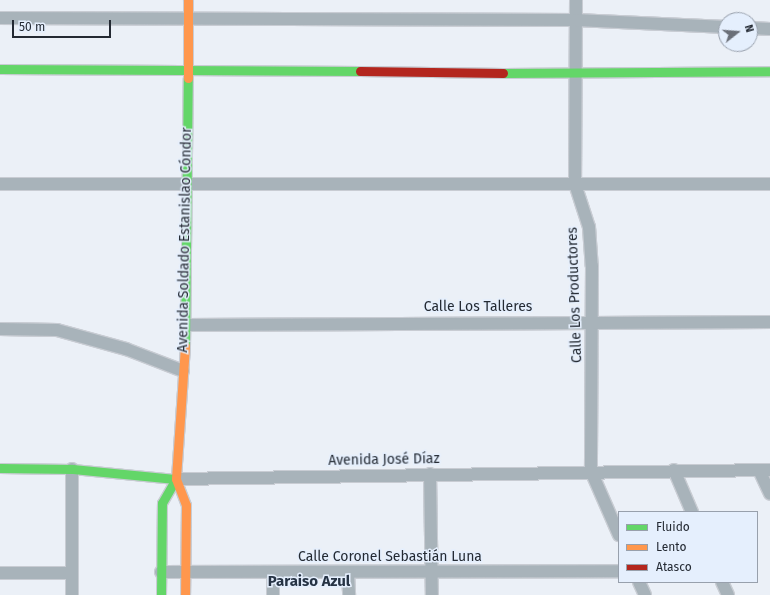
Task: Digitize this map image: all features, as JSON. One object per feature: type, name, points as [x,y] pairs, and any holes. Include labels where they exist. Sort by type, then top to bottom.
[{"type":"street","name":"Avenida Soldado Estanislao Cóndor","points":[[185,595],[186,505],[176,480],[186,325],[188,0]]},
{"type":"street","name":"Calle Los Productores","points":[[576,0],[575,184],[589,227],[593,322],[591,471]]},
{"type":"street","points":[[0,18],[576,20],[718,27]]},
{"type":"street","points":[[758,28],[770,29]]},
{"type":"street","points":[[0,69],[187,69],[575,74],[770,71]]},
{"type":"street","points":[[0,184],[770,184]]},
{"type":"street","name":"Calle Los Talleres","points":[[186,325],[770,322]]},
{"type":"street","points":[[0,329],[57,330],[126,349],[183,371]]},
{"type":"street","name":"Avenida José Díaz","points":[[0,468],[72,469],[176,480],[591,471],[765,470]]},
{"type":"street","points":[[72,469],[72,595]]},
{"type":"street","points":[[674,470],[692,511]]},
{"type":"street","points":[[765,470],[770,494]]},
{"type":"street","points":[[591,471],[618,533]]},
{"type":"street","points":[[430,474],[432,595]]},
{"type":"street","name":"Avenida Soldado Estanislao Cóndor","points":[[161,595],[162,503],[176,480]]},
{"type":"street","name":"Calle Coronel Sebastián Luna","points":[[161,572],[431,573],[618,571]]},
{"type":"street","points":[[273,572],[273,595]]},
{"type":"street","points":[[0,573],[72,573]]},
{"type":"street","points":[[348,573],[349,595]]},
{"type":"street","points":[[639,583],[645,595]]},
{"type":"street","points":[[722,583],[728,595]]},
{"type":"traffic: fast","points":[[0,69],[360,71]]},
{"type":"traffic: fast","points":[[503,73],[770,71]]},
{"type":"traffic: fast","points":[[185,346],[188,78]]},
{"type":"traffic: fast","points":[[0,468],[72,469],[176,479]]},
{"type":"traffic: fast","points":[[161,595],[162,503],[176,479]]},
{"type":"traffic: slow","points":[[188,0],[188,78]]},
{"type":"traffic: slow","points":[[185,346],[176,479],[186,505],[185,595]]},
{"type":"traffic: jam","points":[[360,71],[503,73]]},
{"type":"district","name":"Paraiso Azul","points":[[309,582]]}]
